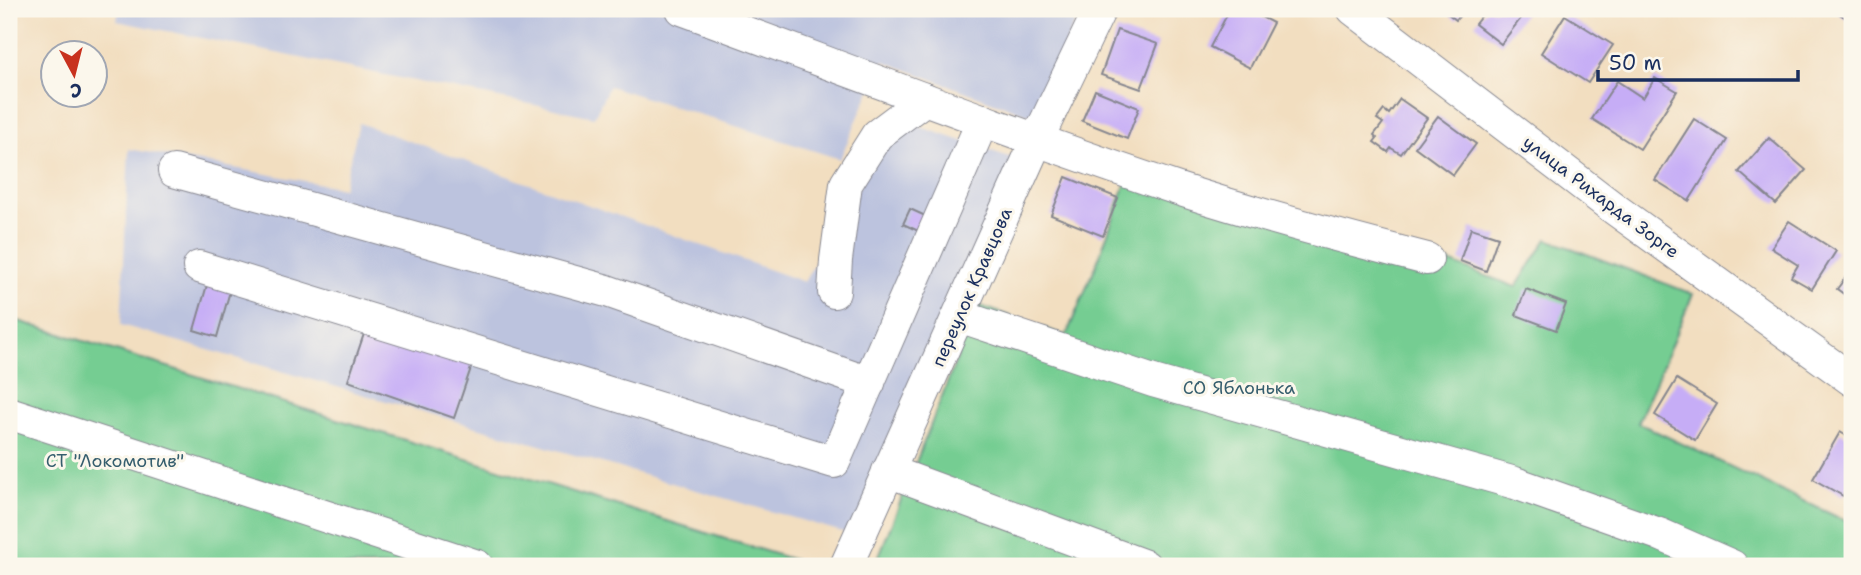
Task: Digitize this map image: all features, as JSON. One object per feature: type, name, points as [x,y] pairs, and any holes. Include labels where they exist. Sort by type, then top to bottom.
[{"type":"street","points":[[682,9],[1037,140],[1183,190],[1302,227],[1427,259]]},
{"type":"street","name":"переулок Кравцова","points":[[846,566],[1037,140],[1100,9]]},
{"type":"street","name":"улица Рихарда Зорге","points":[[1353,9],[1612,208],[1852,380]]},
{"type":"street","points":[[834,292],[846,184],[877,135],[925,99]]},
{"type":"street","points":[[199,267],[834,463],[983,120]]},
{"type":"street","points":[[174,171],[607,291],[869,383]]},
{"type":"street","points":[[960,316],[1153,381],[1515,483],[1660,534],[1732,566]]},
{"type":"street","points":[[9,413],[477,566]]},
{"type":"street","points":[[888,471],[1145,566]]},
{"type":"shaded area","points":[[119,9],[1081,9],[1034,117],[883,61],[840,159],[609,86],[594,117],[117,21]]},
{"type":"shaded area","points":[[897,119],[1021,161],[853,535],[121,325],[129,149],[343,188],[359,123],[804,282]]},
{"type":"green space","name":"СО Яблонька","points":[[1131,169],[1430,255],[1516,287],[1547,239],[1693,294],[1638,423],[1852,524],[1852,566],[875,566],[978,305],[1066,336],[1097,263]]},
{"type":"green space","name":"СТ \"Локомотив\"","points":[[9,318],[794,560],[806,566],[9,566]]},
{"type":"building","points":[[1230,9],[1246,9],[1273,23],[1250,68],[1210,47]]},
{"type":"building","points":[[1442,9],[1465,9],[1456,20]]},
{"type":"building","points":[[1487,9],[1528,9],[1501,44],[1475,24]]},
{"type":"building","points":[[1832,9],[1852,9],[1852,22]]},
{"type":"building","points":[[1565,15],[1613,45],[1588,83],[1541,53]]},
{"type":"building","points":[[1117,30],[1158,44],[1141,89],[1101,75]]},
{"type":"building","points":[[1655,78],[1677,91],[1640,149],[1592,119],[1617,81],[1643,98]]},
{"type":"building","points":[[1095,90],[1139,108],[1127,139],[1082,121]]},
{"type":"building","points":[[1400,99],[1427,118],[1401,154],[1391,148],[1388,152],[1374,142],[1377,138],[1374,135],[1383,123],[1377,119],[1384,110],[1389,114]]},
{"type":"building","points":[[1438,116],[1476,144],[1453,175],[1415,147]]},
{"type":"building","points":[[1694,119],[1727,140],[1689,201],[1655,180]]},
{"type":"building","points":[[1769,138],[1806,170],[1776,204],[1739,172]]},
{"type":"building","points":[[1066,177],[1118,198],[1103,236],[1051,215]]},
{"type":"building","points":[[910,209],[932,219],[925,234],[903,224]]},
{"type":"building","points":[[1789,221],[1836,251],[1812,289],[1791,277],[1798,265],[1771,248]]},
{"type":"building","points":[[1471,228],[1498,237],[1486,271],[1460,261]]},
{"type":"building","points":[[1852,269],[1852,300],[1837,289]]},
{"type":"building","points":[[207,285],[230,291],[217,337],[194,330]]},
{"type":"building","points":[[1526,289],[1566,304],[1556,330],[1516,315]]},
{"type":"building","points":[[367,325],[473,362],[454,418],[348,381]]},
{"type":"building","points":[[1677,379],[1717,404],[1695,440],[1655,415]]},
{"type":"building","points":[[1840,432],[1852,439],[1852,481],[1843,496],[1813,479]]}]
